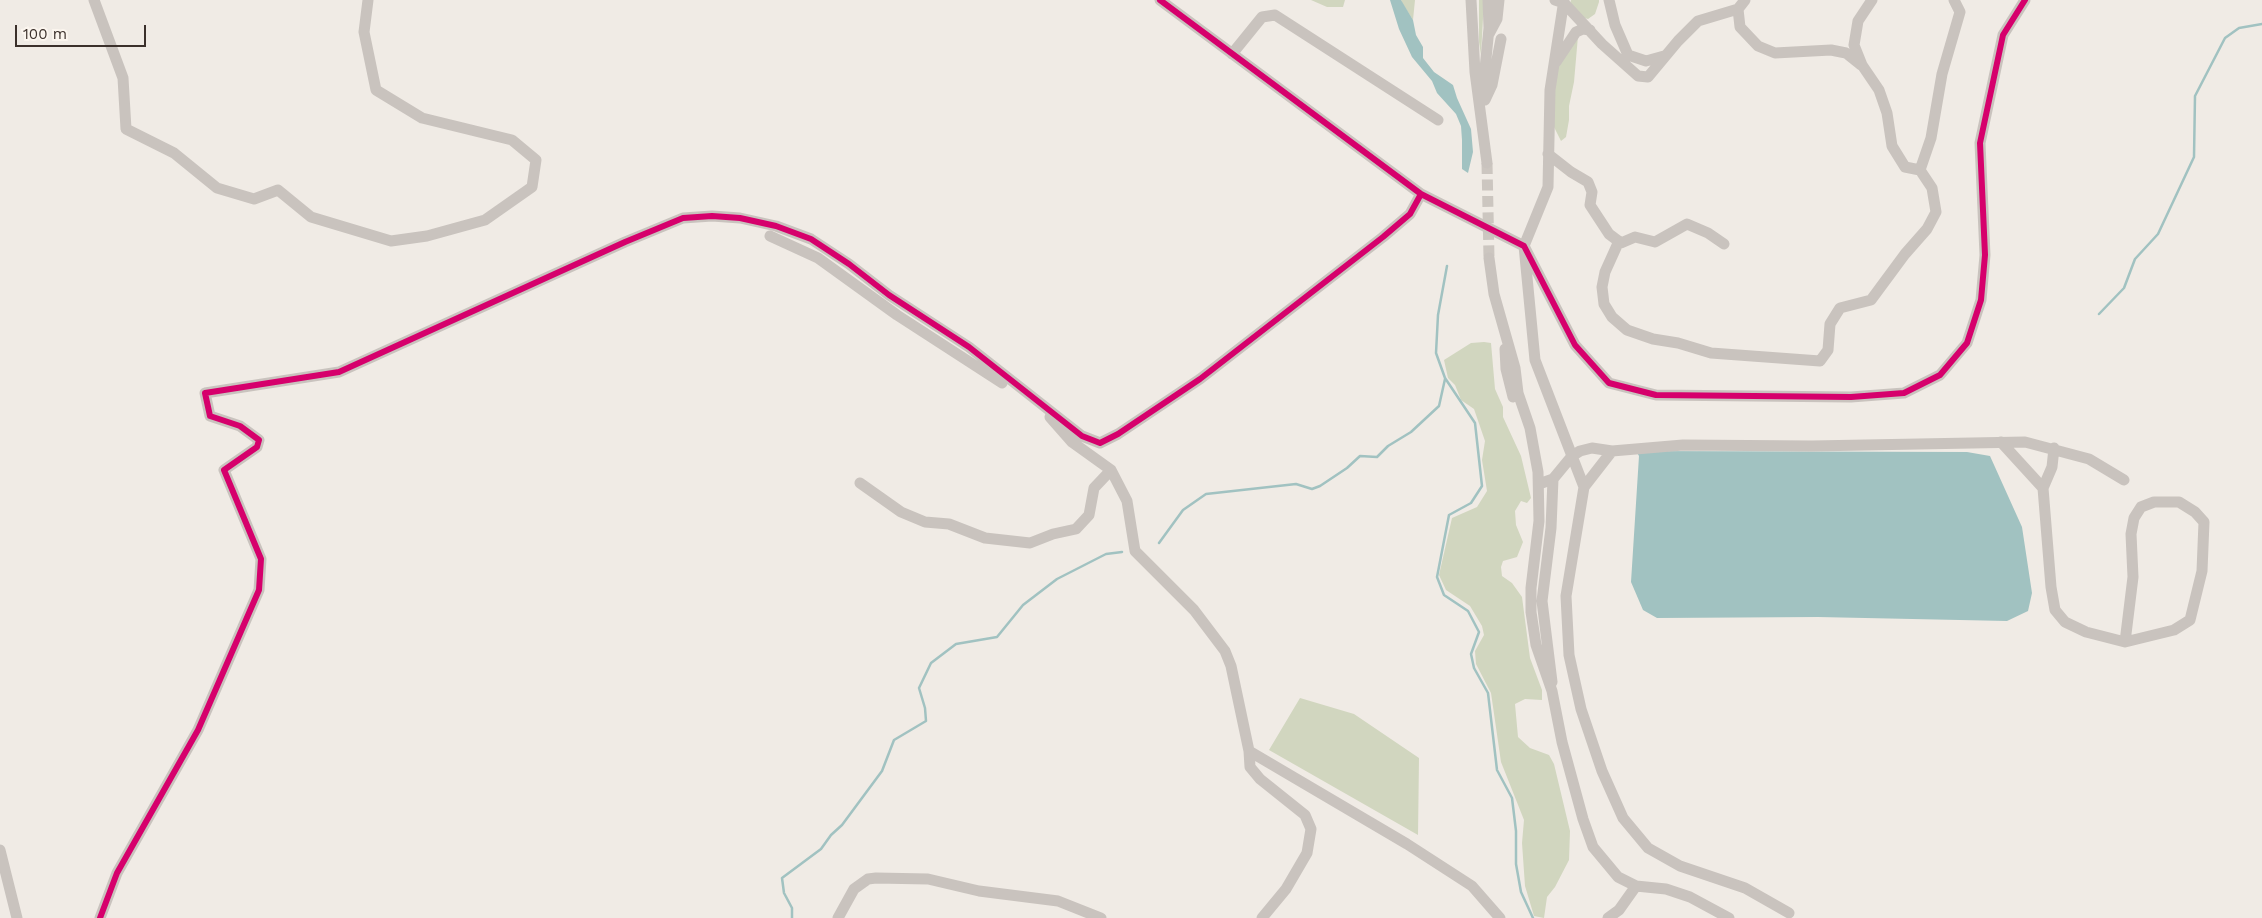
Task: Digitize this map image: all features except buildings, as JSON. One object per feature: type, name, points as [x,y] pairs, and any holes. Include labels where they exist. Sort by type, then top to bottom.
[{"type":"street","points":[[94,0],[123,78],[126,129],[174,153],[217,188],[254,199],[278,190],[311,216],[391,240],[427,236],[485,220],[532,187],[536,160],[512,140],[422,118],[376,90],[364,32],[368,0]]},
{"type":"street","points":[[1160,0],[1421,194],[1524,246],[1575,346],[1609,383],[1656,394],[1851,397],[1904,393],[1940,375],[1967,343],[1981,300],[1984,255],[1980,143],[2003,35],[2026,0]]},
{"type":"street","points":[[1471,0],[1474,63],[1487,162]]},
{"type":"street","points":[[1481,110],[1488,0]]},
{"type":"street","points":[[1487,38],[1497,19],[1499,0]]},
{"type":"street","points":[[1609,0],[1616,25],[1628,55],[1646,61],[1664,56]]},
{"type":"street","points":[[1619,241],[1605,272],[1602,287],[1604,304],[1627,330],[1653,339],[1678,342],[1711,353],[1820,361],[1828,350],[1830,324],[1840,308],[1871,300],[1927,228],[1936,212],[1932,188],[1920,170],[1905,168],[1892,146],[1886,113],[1879,90],[1862,65],[1854,45],[1858,21],[1872,0]]},
{"type":"street","points":[[1920,170],[1931,138],[1942,74],[1960,12],[1954,0]]},
{"type":"street","points":[[1561,1],[1638,76],[1648,77],[1664,56],[1698,21],[1742,4],[1740,26],[1758,46],[1775,53],[1831,50],[1846,53],[1862,65]]},
{"type":"street","points":[[1561,1],[1550,90],[1548,187],[1524,246],[1535,360],[1584,486]]},
{"type":"street","points":[[1232,54],[1262,17],[1275,15],[1438,120]]},
{"type":"street","points":[[1554,65],[1576,32],[1582,29],[1590,30]]},
{"type":"street","points":[[1481,110],[1492,85],[1501,38]]},
{"type":"street","points":[[1548,154],[1570,172],[1588,182],[1592,192],[1590,205],[1608,234],[1621,243],[1635,237],[1655,242],[1687,224],[1708,233],[1724,244]]},
{"type":"street","points":[[100,918],[117,873],[198,730],[260,590],[261,559],[224,470],[257,448],[260,440],[240,426],[210,416],[205,393],[339,372],[683,218],[712,216],[740,218],[776,226],[810,238],[849,264],[888,295],[969,348],[1082,436],[1100,443],[1118,434],[1200,379],[1376,243],[1410,214],[1421,194]]},
{"type":"street","points":[[770,236],[818,258],[897,315],[989,373],[1050,418],[1072,442],[1111,470],[1127,501],[1135,551],[1194,610],[1225,651],[1231,666],[1249,752],[1250,767],[1305,815],[1310,830],[1307,853],[1286,889],[1262,918]]},
{"type":"street","points":[[1489,258],[1506,340],[1515,368],[1518,393],[1534,450],[1539,484],[1540,521],[1531,588],[1531,612],[1540,661],[1552,692],[1562,742],[1583,819],[1593,847],[1618,877],[1636,886],[1666,889],[1690,897],[1729,918]]},
{"type":"street","points":[[1539,484],[1553,479],[1572,456],[1592,448],[1612,451],[1683,445],[1812,446],[2001,442],[2025,442],[2054,448],[2089,459],[2124,480]]},
{"type":"street","points":[[2001,442],[2043,488]]},
{"type":"street","points":[[2054,448],[2052,467],[2043,488],[2055,610],[2065,622],[2086,632],[2125,642],[2174,630],[2190,620],[2203,562],[2204,522],[2195,512],[2178,502],[2154,502],[2141,507],[2134,518],[2130,534],[2133,577],[2125,642]]},
{"type":"street","points":[[1612,451],[1584,486],[1566,596],[1569,655],[1580,708],[1602,772],[1623,818],[1648,848],[1680,866],[1745,888],[1790,913]]},
{"type":"street","points":[[860,483],[901,512],[925,522],[949,524],[985,538],[1030,543],[1053,534],[1076,529],[1089,515],[1094,488],[1111,470]]},
{"type":"street","points":[[1552,692],[1552,673],[1544,630],[1542,601],[1551,528],[1553,479]]},
{"type":"street","points":[[1249,752],[1407,844],[1472,886],[1500,918]]},
{"type":"street","points":[[0,850],[17,918]]},
{"type":"street","points":[[838,918],[854,889],[868,879],[876,878],[928,879],[980,891],[1058,901],[1101,918]]},
{"type":"street","points":[[1608,918],[1619,910],[1636,886]]},
{"type":"green space","points":[[1311,0],[1345,0],[1343,7],[1327,7]]},
{"type":"green space","points":[[1401,0],[1415,0],[1413,20],[1402,3]]},
{"type":"green space","points":[[1479,0],[1484,0],[1481,55],[1479,42]]},
{"type":"green space","points":[[1571,0],[1599,0],[1599,2],[1595,14],[1588,19],[1581,17],[1570,4]]},
{"type":"green space","points":[[1578,36],[1569,120],[1566,137],[1561,141],[1553,125],[1556,68]]},
{"type":"green space","points":[[1471,343],[1491,343],[1495,389],[1503,407],[1503,417],[1521,456],[1531,498],[1527,503],[1521,501],[1515,511],[1516,525],[1523,542],[1517,557],[1503,561],[1501,567],[1502,576],[1512,583],[1522,597],[1530,658],[1542,690],[1542,700],[1525,699],[1515,704],[1518,737],[1530,748],[1549,755],[1554,764],[1570,831],[1569,860],[1555,887],[1547,897],[1544,918],[1534,916],[1525,886],[1522,843],[1524,820],[1501,762],[1491,693],[1476,664],[1475,651],[1484,635],[1482,626],[1470,606],[1446,590],[1439,575],[1452,518],[1477,507],[1487,491],[1482,460],[1485,441],[1474,409],[1461,400],[1455,385],[1448,378],[1444,360]]},
{"type":"green space","points":[[1300,698],[1354,714],[1419,758],[1418,835],[1269,750]]},
{"type":"water","points":[[1390,0],[1401,0],[1413,20],[1416,35],[1423,47],[1423,58],[1434,72],[1453,85],[1471,129],[1473,152],[1468,173],[1462,169],[1461,126],[1456,114],[1437,93],[1432,81],[1412,57],[1399,29]]},
{"type":"water","points":[[1636,451],[1967,452],[1990,456],[2022,527],[2032,593],[2028,611],[2007,621],[1818,617],[1657,618],[1643,610],[1631,582],[1639,456]]},
{"type":"waterway","points":[[2099,314],[2124,288],[2135,259],[2158,234],[2194,157],[2195,96],[2225,38],[2239,28],[2262,24]]},
{"type":"waterway","points":[[1447,266],[1438,315],[1436,353],[1445,378],[1475,423],[1482,486],[1471,503],[1449,515],[1437,577],[1444,595],[1468,611],[1479,632],[1471,654],[1474,668],[1488,693],[1497,770],[1512,798],[1516,831],[1516,864],[1521,892],[1533,918]]},
{"type":"waterway","points":[[1159,543],[1183,510],[1206,494],[1296,484],[1312,489],[1320,486],[1347,468],[1360,456],[1377,457],[1388,446],[1411,432],[1439,406],[1445,379]]},
{"type":"waterway","points":[[792,918],[792,908],[784,893],[782,878],[821,849],[831,835],[842,825],[882,771],[894,740],[926,721],[925,708],[919,688],[931,663],[956,644],[997,637],[1023,605],[1057,579],[1106,554],[1122,552]]},
{"type":"tunnel","points":[[1487,163],[1489,258]]},
{"type":"cycle path","points":[[1160,0],[1421,194],[1524,246],[1575,345],[1609,383],[1656,395],[1851,397],[1904,393],[1940,375],[1967,343],[1981,300],[1985,255],[1980,143],[2003,35],[2025,0]]},
{"type":"cycle path","points":[[100,918],[117,873],[198,730],[259,590],[261,559],[224,470],[257,447],[259,440],[240,426],[210,416],[205,393],[339,372],[625,242],[683,218],[712,216],[740,218],[776,226],[811,239],[849,264],[889,295],[969,347],[1082,436],[1100,443],[1118,434],[1200,379],[1383,237],[1410,214],[1421,194]]}]
